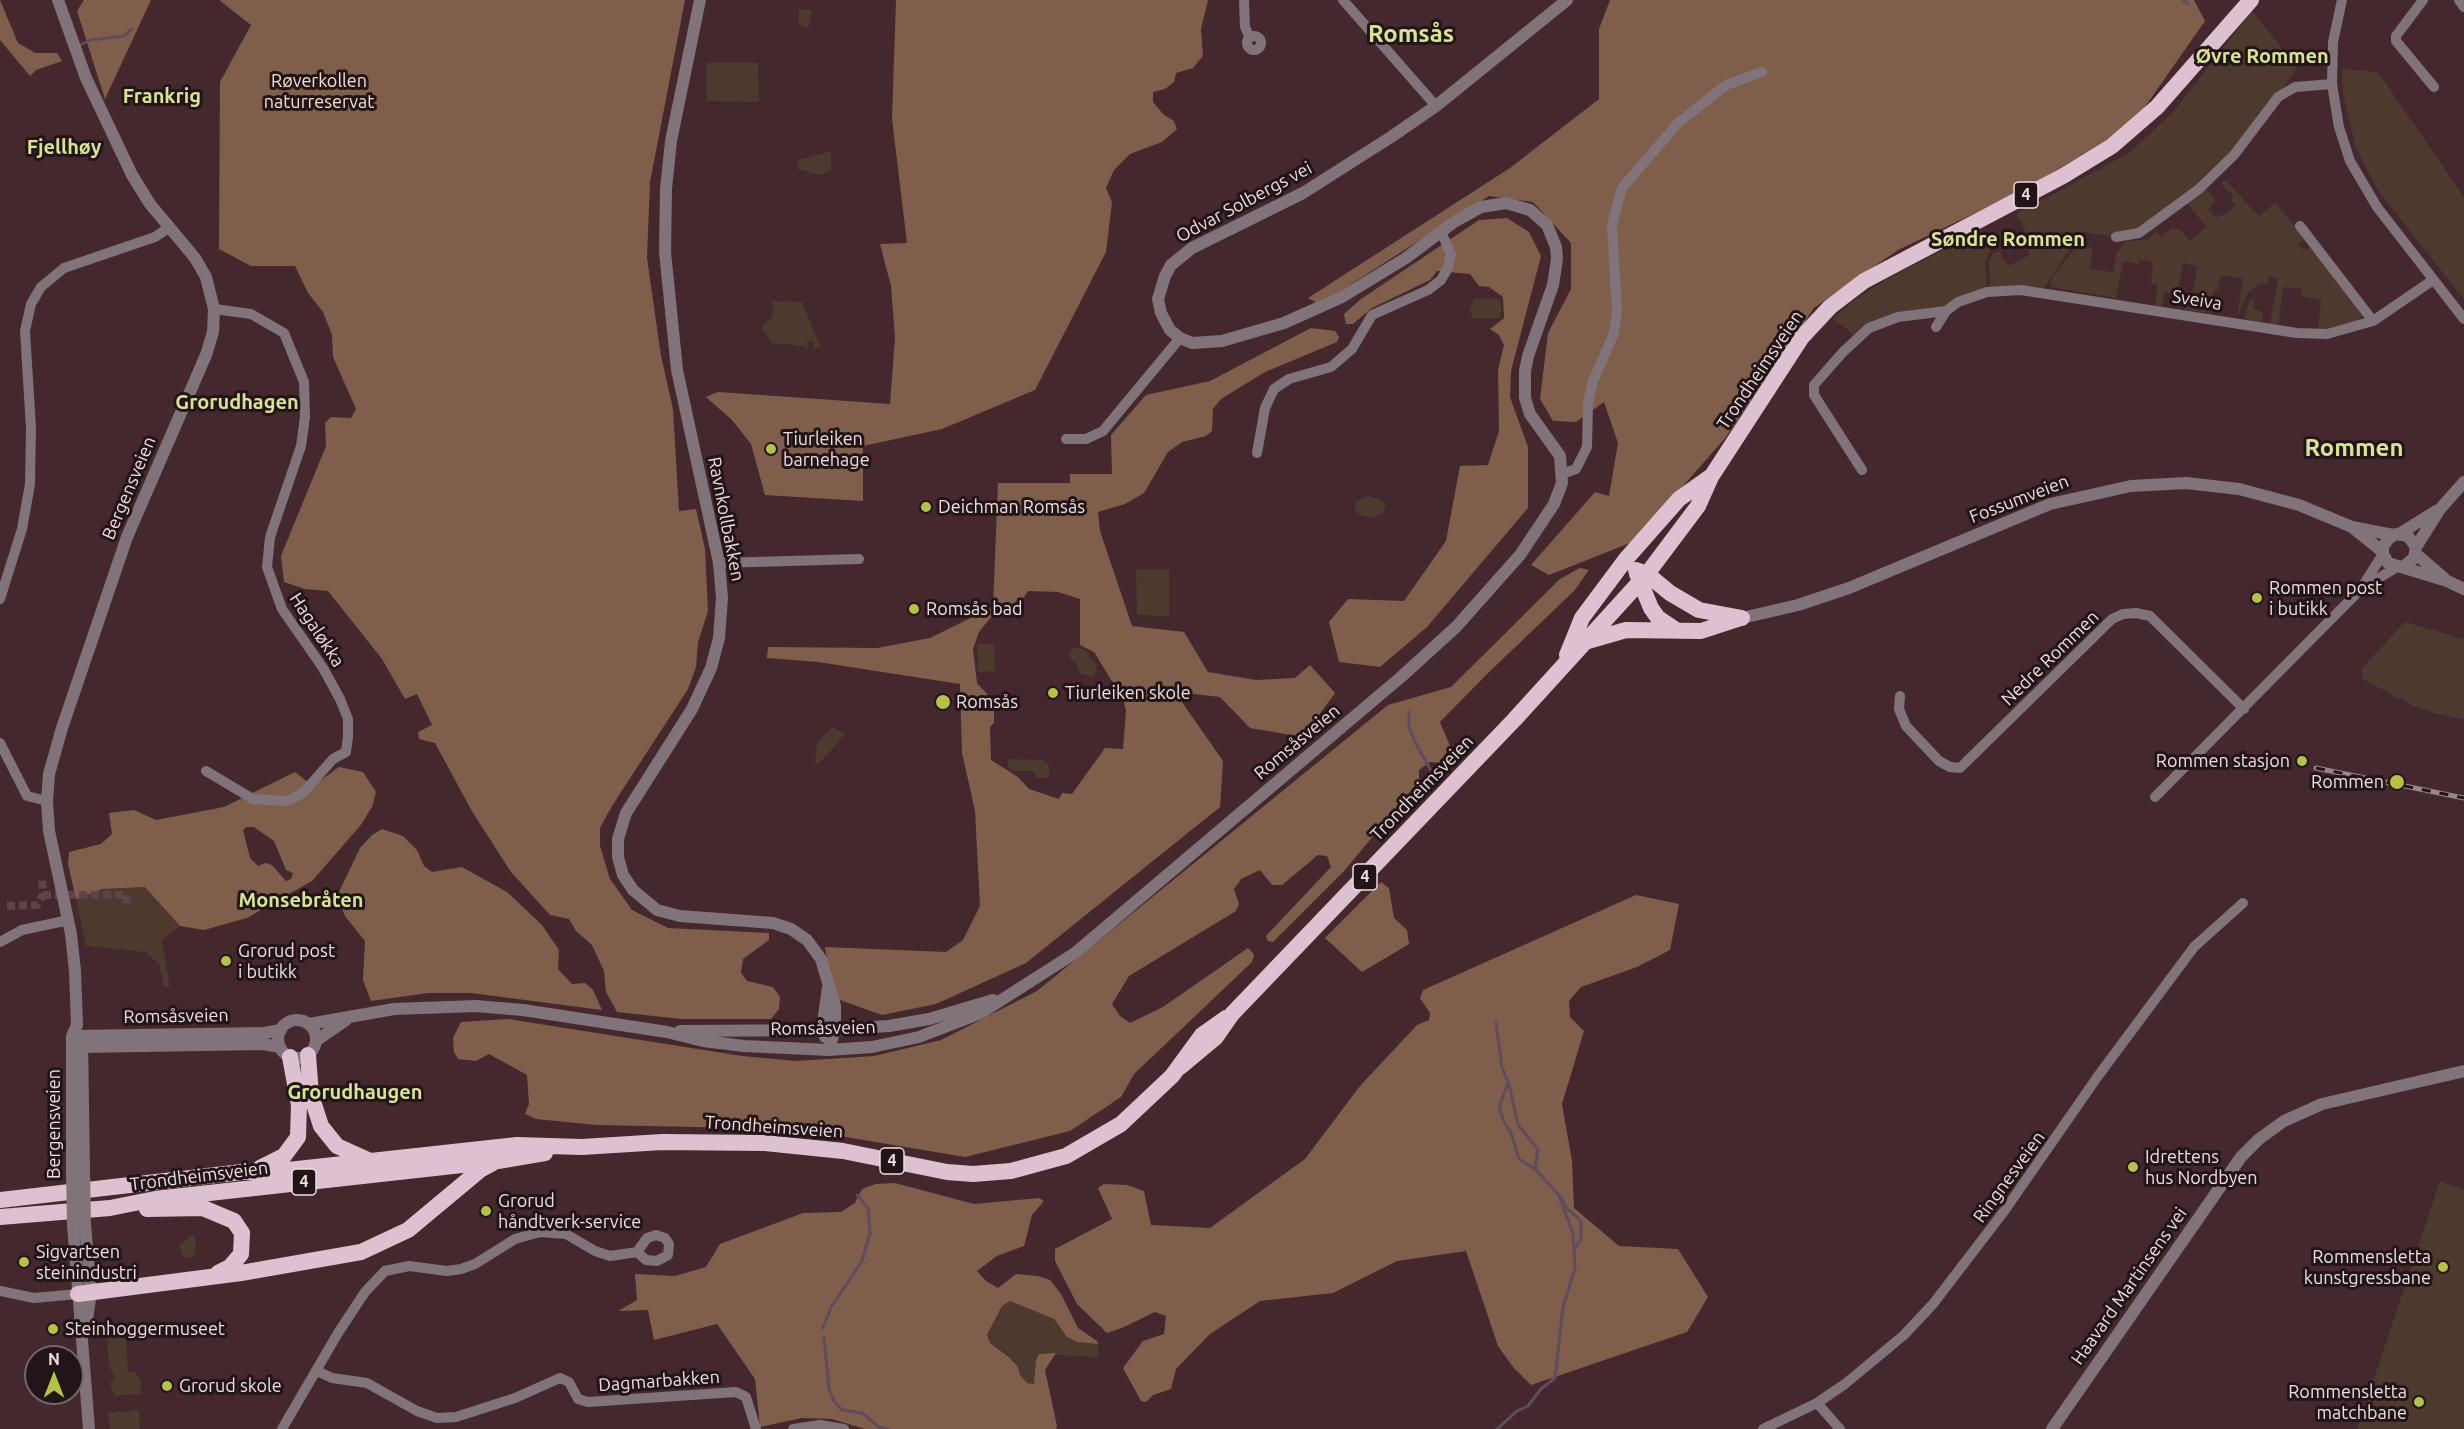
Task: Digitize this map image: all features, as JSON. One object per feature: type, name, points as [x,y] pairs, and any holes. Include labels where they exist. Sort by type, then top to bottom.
[{"type":"highway","name":"Trondheimsveien","points":[[0,1200],[242,1172],[270,1172],[517,1145],[582,1147],[662,1142],[776,1144],[843,1150],[947,1172],[1000,1173],[1052,1161],[1095,1141],[1132,1115],[1180,1067],[1203,1050],[1232,1014],[1564,665],[1698,507],[1711,477],[1802,337],[1835,302],[1864,281],[2063,176],[2112,146],[2157,106],[2251,0]]},
{"type":"highway","name":"Trondheimsveien","points":[[1564,665],[1582,618],[1626,559],[1679,499],[1711,477]]},
{"type":"highway","points":[[1641,575],[1699,610],[1742,618]]},
{"type":"highway","points":[[1641,575],[1654,613],[1676,630]]},
{"type":"highway","points":[[1582,644],[1626,630],[1693,632],[1717,628],[1742,618]]},
{"type":"highway","points":[[242,1172],[267,1166],[284,1156],[298,1137],[299,1105],[285,1052]]},
{"type":"highway","points":[[308,1055],[307,1071],[313,1104],[327,1135],[343,1150],[371,1161]]},
{"type":"highway","name":"Trondheimsveien","points":[[0,1218],[110,1208],[155,1199],[498,1161],[582,1147]]},
{"type":"highway","points":[[80,1293],[327,1260],[378,1245],[417,1224],[480,1170],[498,1161]]},
{"type":"highway","points":[[110,1208],[202,1208],[229,1217],[240,1228],[243,1248],[234,1263],[217,1274]]},
{"type":"street","name":"Bergensveien","points":[[58,0],[86,78],[132,175],[144,196],[195,258],[206,277],[213,309],[213,332],[206,355],[136,514],[107,592],[55,752],[47,801],[50,842],[69,920],[75,971],[79,1318],[84,1338],[89,1429]]},
{"type":"street","name":"Ravnkollbakken","points":[[700,0],[669,158],[665,252],[677,370],[719,563],[722,609],[719,638],[711,668],[683,725],[626,813],[618,840],[620,866],[633,890],[657,909],[680,916],[773,922],[799,934],[821,959],[835,1006],[829,1030],[829,1050]]},
{"type":"street","points":[[1244,0],[1245,27],[1250,38]]},
{"type":"street","points":[[1343,0],[1436,105]]},
{"type":"street","name":"Odvar Solbergs vei","points":[[1180,338],[1166,325],[1158,299],[1165,276],[1180,256],[1335,174],[1436,105],[1567,0]]},
{"type":"street","points":[[2342,0],[2333,42],[2332,84],[2339,128],[2355,170],[2377,207],[2464,319]]},
{"type":"street","points":[[2423,0],[2396,36],[2396,41],[2434,87]]},
{"type":"street","points":[[2459,0],[2464,7]]},
{"type":"street","points":[[1066,439],[1086,439],[1103,431],[1180,338],[1192,343],[1222,341],[1303,315],[1364,284],[1481,207],[1506,203],[1530,210],[1547,225],[1556,247],[1556,272],[1528,356],[1524,386],[1530,414],[1556,448],[1562,474],[1576,469],[1587,447],[1588,402],[1593,381],[1614,333],[1617,312],[1612,225],[1622,188],[1678,123],[1726,85],[1762,72]]},
{"type":"street","points":[[2116,237],[2139,233],[2199,189],[2234,155],[2278,97],[2295,87],[2332,84]]},
{"type":"street","points":[[2300,226],[2373,321]]},
{"type":"street","points":[[0,598],[22,529],[30,484],[31,428],[25,331],[31,304],[41,287],[64,268],[155,237],[170,227]]},
{"type":"street","points":[[1257,453],[1265,408],[1274,389],[1289,379],[1331,367],[1352,349],[1372,315],[1428,290],[1441,280],[1448,268],[1450,254],[1441,232]]},
{"type":"street","name":"Sveiva","points":[[1936,327],[1946,312],[1968,297],[1988,292],[2021,290],[2314,335],[2339,333],[2373,321],[2433,280]]},
{"type":"street","name":"Hagaløkka","points":[[206,771],[253,799],[287,801],[303,793],[333,759],[346,752],[348,737],[348,719],[340,699],[323,668],[282,609],[267,567],[270,537],[301,446],[305,417],[304,382],[284,333],[251,314],[213,309]]},
{"type":"street","name":"Sveiva","points":[[1862,470],[1814,395],[1813,388],[1843,352],[1869,328],[1898,317],[1946,312]]},
{"type":"street","name":"Romsåsveien","points":[[309,1024],[394,1009],[476,1006],[522,1010],[667,1032],[703,1041],[744,1046],[829,1050],[872,1047],[919,1037],[981,1013],[1055,968],[1092,940],[1440,642],[1478,605],[1520,555],[1560,493],[1562,474]]},
{"type":"street","points":[[2361,589],[2412,562],[2416,550],[2440,509],[2464,482]]},
{"type":"street","name":"Fossumveien","points":[[1742,618],[1834,593],[2034,510],[2114,488],[2169,483],[2239,489],[2299,505],[2352,527],[2366,534],[2383,553]]},
{"type":"street","points":[[2155,797],[2361,589],[2383,553],[2385,542],[2440,509]]},
{"type":"street","points":[[2366,534],[2408,536],[2416,550],[2447,581]]},
{"type":"street","points":[[2383,553],[2388,563],[2447,581],[2464,589]]},
{"type":"street","points":[[719,563],[837,562],[859,559]]},
{"type":"street","name":"Nedre Rommen","points":[[1900,696],[1899,709],[1906,726],[1939,761],[1950,767],[1960,768],[2112,620],[2123,614],[2136,613],[2150,616],[2244,709]]},
{"type":"street","points":[[0,743],[27,796],[47,801]]},
{"type":"street","name":"Ringnesveien","points":[[1763,1429],[1817,1403],[1876,1360],[1933,1304],[2005,1210],[2098,1076],[2194,947],[2243,903]]},
{"type":"street","points":[[0,942],[22,930],[69,920]]},
{"type":"street","name":"Romsåsveien","points":[[667,1032],[829,1030],[910,1023],[1007,996]]},
{"type":"street","name":"Romsåsveien","points":[[316,1040],[347,1019]]},
{"type":"street","points":[[291,1021],[309,1024],[315,1031],[316,1040],[314,1048],[308,1055],[285,1052],[280,1030],[291,1021]]},
{"type":"street","name":"Romsåsveien","points":[[77,1038],[264,1033],[280,1030]]},
{"type":"street","name":"Romsåsveien","points":[[77,1038],[263,1044],[285,1052]]},
{"type":"street","name":"Haavard Martinsens vei","points":[[2052,1429],[2241,1157],[2259,1138],[2284,1121],[2322,1104],[2464,1071]]},
{"type":"street","points":[[282,1429],[338,1333],[365,1292],[381,1274],[391,1269],[409,1266],[447,1271],[460,1269],[475,1264],[515,1239],[540,1232],[566,1234],[595,1251],[610,1256],[637,1252]]},
{"type":"street","points":[[0,1291],[34,1298],[80,1293]]},
{"type":"street","name":"Dagmarbakken","points":[[317,1371],[332,1378],[367,1383],[417,1411],[437,1418],[456,1417],[515,1398],[560,1378],[569,1382],[578,1399],[588,1402],[736,1392],[746,1397],[756,1429]]},
{"type":"street","points":[[1817,1403],[1839,1429]]},
{"type":"street","points":[[800,1428],[820,1425],[844,1429]]},
{"type":"shaded area","points":[[799,9],[812,10],[808,29],[798,23]]},
{"type":"shaded area","points":[[2252,11],[2297,67],[2278,97],[2203,186],[2216,201],[2208,210],[2217,218],[2236,205],[2231,200],[2234,196],[2221,184],[2225,180],[2259,216],[2275,203],[2302,234],[2303,241],[2298,244],[2302,249],[2312,249],[2362,315],[2359,322],[2318,330],[2321,299],[2301,296],[2302,289],[2283,287],[2278,325],[2270,324],[2278,279],[2269,277],[2268,283],[2259,284],[2249,292],[2237,317],[2243,278],[2221,276],[2218,291],[2214,290],[2209,313],[2185,310],[2193,294],[2197,266],[2183,263],[2178,292],[2177,294],[2164,292],[2162,307],[2155,305],[2158,285],[2151,284],[2153,262],[2140,260],[2139,264],[2123,262],[2116,298],[2051,287],[2051,280],[2085,235],[2083,246],[2093,248],[2090,269],[2113,272],[2117,252],[2127,241],[2147,240],[2157,232],[2162,237],[2171,228],[2180,230],[2190,241],[2206,227],[2185,200],[2160,220],[2116,237],[2085,232],[2080,234],[2044,288],[2018,285],[1990,288],[1989,262],[1993,253],[2000,251],[2008,266],[2030,255],[2023,241],[2029,238],[2016,214],[2129,153],[2173,112]]},
{"type":"shaded area","points":[[707,63],[758,63],[759,102],[707,101]]},
{"type":"shaded area","points":[[2342,69],[2378,72],[2464,197],[2464,299],[2379,192],[2356,148],[2343,94]]},
{"type":"shaded area","points":[[831,151],[831,170],[821,175],[797,169],[799,160]]},
{"type":"shaded area","points":[[1981,230],[1990,251],[1985,263],[1987,292],[1952,306],[1912,315],[1857,338],[1833,318],[1856,299],[1886,280]]},
{"type":"shaded area","points":[[2255,295],[2253,309],[2263,312],[2262,323],[2244,319],[2249,302]]},
{"type":"shaded area","points":[[1474,299],[1499,299],[1502,309],[1500,318],[1473,319],[1470,310]]},
{"type":"shaded area","points":[[773,301],[802,302],[820,346],[814,349],[814,341],[807,341],[807,349],[803,346],[772,343],[763,330],[763,325],[772,317]]},
{"type":"shaded area","points":[[1368,496],[1380,499],[1386,505],[1383,513],[1373,518],[1361,516],[1354,509],[1355,502]]},
{"type":"shaded area","points":[[1136,569],[1169,569],[1169,616],[1137,615]]},
{"type":"shaded area","points":[[2405,622],[2464,639],[2464,719],[2437,714],[2413,706],[2363,679],[2361,669]]},
{"type":"shaded area","points":[[994,643],[995,671],[978,672],[977,644]]},
{"type":"shaded area","points":[[1076,647],[1089,652],[1089,657],[1097,665],[1094,677],[1080,674],[1076,663],[1070,658],[1070,651]]},
{"type":"shaded area","points":[[832,727],[845,734],[820,763],[815,763],[817,742]]},
{"type":"shaded area","points":[[1008,759],[1044,760],[1049,765],[1049,778],[1037,778],[1032,771],[1013,771],[1008,768]]},
{"type":"shaded area","points":[[145,887],[180,926],[162,940],[170,987],[164,986],[159,964],[145,952],[86,946],[76,899],[102,889]]},
{"type":"shaded area","points":[[2440,1181],[2464,1190],[2464,1429],[2357,1429]]},
{"type":"shaded area","points":[[193,1234],[196,1243],[195,1257],[183,1257],[179,1245]]},
{"type":"shaded area","points":[[1010,1301],[1054,1319],[1067,1337],[1076,1342],[1098,1344],[1098,1357],[1039,1354],[1036,1360],[1034,1384],[1027,1383],[1009,1356],[990,1343],[987,1336],[1002,1306]]},
{"type":"shaded area","points":[[115,1333],[126,1336],[128,1372],[136,1373],[140,1380],[142,1394],[116,1396],[111,1389],[110,1382],[114,1380],[114,1375],[109,1367],[107,1338]]},
{"type":"shaded area","points":[[139,1410],[140,1429],[110,1429],[108,1413]]},
{"type":"green space","points":[[0,0],[18,43],[35,53],[57,53],[62,61],[36,70],[30,76],[0,40]]},
{"type":"green space","points":[[84,0],[151,0],[105,99],[77,11]]},
{"type":"green space","name":"Røverkollen naturreservat","points":[[219,0],[685,0],[650,182],[647,258],[661,356],[673,409],[679,511],[696,509],[705,549],[708,611],[698,642],[696,667],[688,689],[612,806],[600,828],[600,846],[610,879],[632,910],[668,928],[769,933],[769,940],[743,959],[741,973],[747,981],[773,987],[780,997],[779,1009],[771,1019],[681,1019],[617,1012],[606,992],[604,971],[592,945],[576,931],[569,919],[550,915],[511,872],[473,813],[435,743],[419,739],[418,732],[432,725],[417,694],[405,699],[382,659],[328,591],[305,589],[284,582],[281,556],[326,446],[325,423],[331,417],[351,418],[356,409],[333,357],[332,335],[323,312],[308,293],[295,266],[251,266],[219,249],[220,82],[251,25]]},
{"type":"green space","points":[[896,0],[1208,0],[1201,29],[1203,56],[1193,68],[1176,73],[1174,82],[1165,89],[1153,92],[1153,102],[1164,115],[1174,121],[1177,129],[1162,142],[1130,154],[1114,170],[1106,188],[1112,202],[1106,252],[1035,390],[942,429],[863,446],[863,501],[765,495],[751,444],[732,420],[706,397],[718,392],[890,404],[895,338],[891,286],[880,244],[907,243],[892,119]]},
{"type":"green space","points":[[1610,0],[2194,0],[2205,21],[2133,124],[2025,189],[1898,250],[1814,308],[1726,437],[1635,541],[1549,575],[1531,565],[1595,492],[1609,496],[1618,443],[1604,402],[1576,422],[1553,421],[1540,399],[1548,333],[1571,289],[1571,243],[1533,202],[1489,196],[1320,304],[1308,298],[1510,168],[1599,99],[1599,29]]},
{"type":"green space","points":[[1507,218],[1529,232],[1541,256],[1511,371],[1510,397],[1528,447],[1528,508],[1427,627],[1380,667],[1339,662],[1329,622],[1348,599],[1404,601],[1446,541],[1460,466],[1488,465],[1499,431],[1498,370],[1504,345],[1499,335],[1490,329],[1504,318],[1503,297],[1489,287],[1479,286],[1470,274],[1437,271],[1430,280],[1372,308],[1353,324],[1346,324],[1344,314],[1361,299],[1479,220]]},
{"type":"green space","points":[[1311,328],[1335,331],[1339,337],[1337,342],[1265,372],[1221,399],[1213,409],[1212,431],[1206,436],[1182,442],[1168,452],[1144,493],[1125,504],[1098,512],[1100,531],[1132,626],[1184,632],[1208,672],[1256,680],[1295,678],[1310,665],[1335,693],[1303,737],[1250,728],[1220,697],[1175,692],[1223,761],[1220,807],[1026,963],[936,1004],[882,1015],[834,998],[825,947],[946,952],[963,940],[980,906],[975,811],[962,753],[960,684],[818,662],[767,658],[768,647],[877,648],[930,638],[993,607],[998,483],[1070,483],[1070,474],[1112,474],[1111,435],[1146,395],[1210,381]],"holes":[[[1028,591],[1058,592],[1080,599],[1080,645],[1094,652],[1123,699],[1126,710],[1123,749],[1105,748],[1072,794],[1062,793],[1059,799],[1029,789],[1018,777],[991,760],[990,727],[994,723],[994,708],[989,696],[977,683],[973,649],[979,632],[992,616],[1020,603]]]},
{"type":"green space","points":[[1580,568],[1589,570],[1574,591],[1440,722],[1450,746],[1440,763],[1430,762],[1419,770],[1419,781],[1344,871],[1273,942],[1268,941],[1266,936],[1331,867],[1327,856],[1318,855],[1282,885],[1272,885],[1260,870],[1241,879],[1234,889],[1239,904],[1236,911],[1129,976],[1112,1004],[1120,1016],[1130,1023],[1163,1007],[1248,948],[1254,954],[1252,962],[1134,1074],[1121,1097],[1070,1131],[965,1157],[798,1129],[596,1125],[536,1119],[525,1114],[529,1104],[527,1075],[489,1054],[476,1061],[458,1059],[454,1052],[453,1038],[461,1022],[508,1019],[742,1056],[796,1061],[874,1056],[941,1040],[1037,991],[1388,705],[1451,687],[1560,579]]},
{"type":"green space","points":[[339,767],[363,772],[376,792],[372,807],[360,826],[312,881],[247,918],[204,930],[180,926],[145,887],[102,889],[76,899],[68,864],[69,852],[101,844],[112,834],[109,813],[134,810],[156,820],[224,807],[295,772],[313,786]],"holes":[[[246,827],[254,827],[274,841],[286,870],[293,873],[291,879],[286,881],[272,865],[265,863],[258,866],[250,858],[243,830]]]},
{"type":"green space","points":[[382,829],[403,836],[417,850],[424,866],[432,872],[462,867],[507,892],[542,925],[559,950],[558,969],[572,984],[585,983],[593,990],[602,1010],[471,993],[428,993],[371,1001],[363,980],[365,941],[345,916],[337,896],[360,848],[372,835]]},
{"type":"green space","points":[[1381,882],[1389,888],[1394,918],[1407,930],[1409,944],[1362,972],[1325,938]]},
{"type":"green space","points":[[1636,895],[1679,904],[1670,950],[1637,967],[1581,987],[1569,1001],[1570,1017],[1584,1031],[1562,1104],[1572,1161],[1574,1208],[1619,1246],[1678,1249],[1708,1297],[1687,1332],[1531,1385],[1513,1367],[1498,1346],[1466,1251],[1397,1261],[1333,1293],[1260,1301],[1210,1334],[1176,1369],[1171,1389],[1153,1395],[1146,1402],[1141,1401],[1123,1368],[1143,1341],[1164,1334],[1166,1316],[1155,1312],[1107,1333],[1077,1304],[1055,1261],[1055,1249],[1112,1219],[1098,1188],[1104,1184],[1127,1185],[1144,1191],[1151,1225],[1210,1228],[1305,1159],[1360,1086],[1417,1025],[1429,1020],[1430,1013],[1420,998],[1423,990]]},
{"type":"green space","points":[[895,1183],[974,1204],[1039,1198],[1044,1201],[1032,1215],[1024,1246],[997,1256],[977,1271],[986,1281],[998,1288],[1016,1274],[1038,1276],[1050,1280],[1061,1294],[1078,1328],[1097,1341],[1098,1344],[1077,1342],[1067,1337],[1054,1319],[1010,1301],[1002,1306],[987,1335],[990,1343],[1018,1367],[1020,1375],[1027,1383],[1034,1384],[1036,1360],[1039,1354],[1056,1353],[1045,1370],[1056,1429],[865,1429],[832,1419],[802,1418],[760,1427],[755,1379],[717,1324],[654,1340],[648,1310],[618,1311],[637,1300],[635,1274],[675,1276],[706,1267],[720,1244],[803,1213],[841,1212],[855,1203],[862,1189],[876,1184]]},
{"type":"waterway","points":[[2183,0],[2188,4]]},
{"type":"waterway","points":[[80,45],[91,40],[124,36],[132,29]]},
{"type":"waterway","points":[[1409,712],[1409,727],[1433,774]]},
{"type":"waterway","points":[[1496,1023],[1502,1067],[1508,1083],[1499,1107],[1511,1133],[1519,1159],[1535,1169],[1558,1194],[1573,1233],[1575,1268],[1563,1307],[1555,1378],[1541,1389],[1528,1406],[1517,1411],[1497,1429]]},
{"type":"waterway","points":[[1509,1084],[1518,1125],[1538,1149],[1535,1168]]},
{"type":"waterway","points":[[823,1328],[831,1307],[862,1261],[870,1233],[868,1208],[857,1195]]},
{"type":"waterway","points":[[1560,1196],[1567,1208],[1581,1221],[1581,1239],[1574,1250]]},
{"type":"waterway","points":[[824,1337],[829,1389],[833,1400],[842,1410],[862,1413],[879,1427],[889,1429]]},
{"type":"tunnel","points":[[7,906],[37,905],[43,895],[42,878]]},
{"type":"tunnel","points":[[43,895],[127,895],[127,905]]},
{"type":"railway","points":[[2316,768],[2464,798]]},
{"type":"place","name":"Tiurleiken barnehage","points":[[771,449]]},
{"type":"place","name":"Deichman Romsås","points":[[926,507]]},
{"type":"place","name":"Rommen post i butikk","points":[[2257,598]]},
{"type":"place","name":"Romsås bad","points":[[914,609]]},
{"type":"place","name":"Tiurleiken skole","points":[[1053,693]]},
{"type":"place","name":"Romsås","points":[[943,702]]},
{"type":"place","name":"Rommen stasjon","points":[[2302,761]]},
{"type":"place","name":"Rommen","points":[[2397,782]]},
{"type":"place","name":"Grorud post i butikk","points":[[226,961]]},
{"type":"place","name":"Idrettens hus Nordbyen","points":[[2133,1167]]},
{"type":"place","name":"Grorud håndtverk-service","points":[[486,1211]]},
{"type":"place","name":"Sigvartsen steinindustri","points":[[24,1262]]},
{"type":"place","name":"Rommensletta kunstgressbane","points":[[2443,1267]]},
{"type":"place","name":"Steinhoggermuseet","points":[[53,1329]]},
{"type":"place","name":"Grorud skole","points":[[167,1386]]},
{"type":"place","name":"Rommensletta matchbane","points":[[2419,1402]]},
{"type":"district","name":"Romsås","points":[[1411,34]]},
{"type":"district","name":"Øvre Rommen","points":[[2262,56]]},
{"type":"district","name":"Frankrig","points":[[162,96]]},
{"type":"district","name":"Fjellhøy","points":[[64,147]]},
{"type":"district","name":"Søndre Rommen","points":[[2008,239]]},
{"type":"district","name":"Grorudhagen","points":[[237,402]]},
{"type":"district","name":"Rommen","points":[[2354,448]]},
{"type":"district","name":"Monsebråten","points":[[301,900]]},
{"type":"district","name":"Grorudhaugen","points":[[355,1092]]}]
